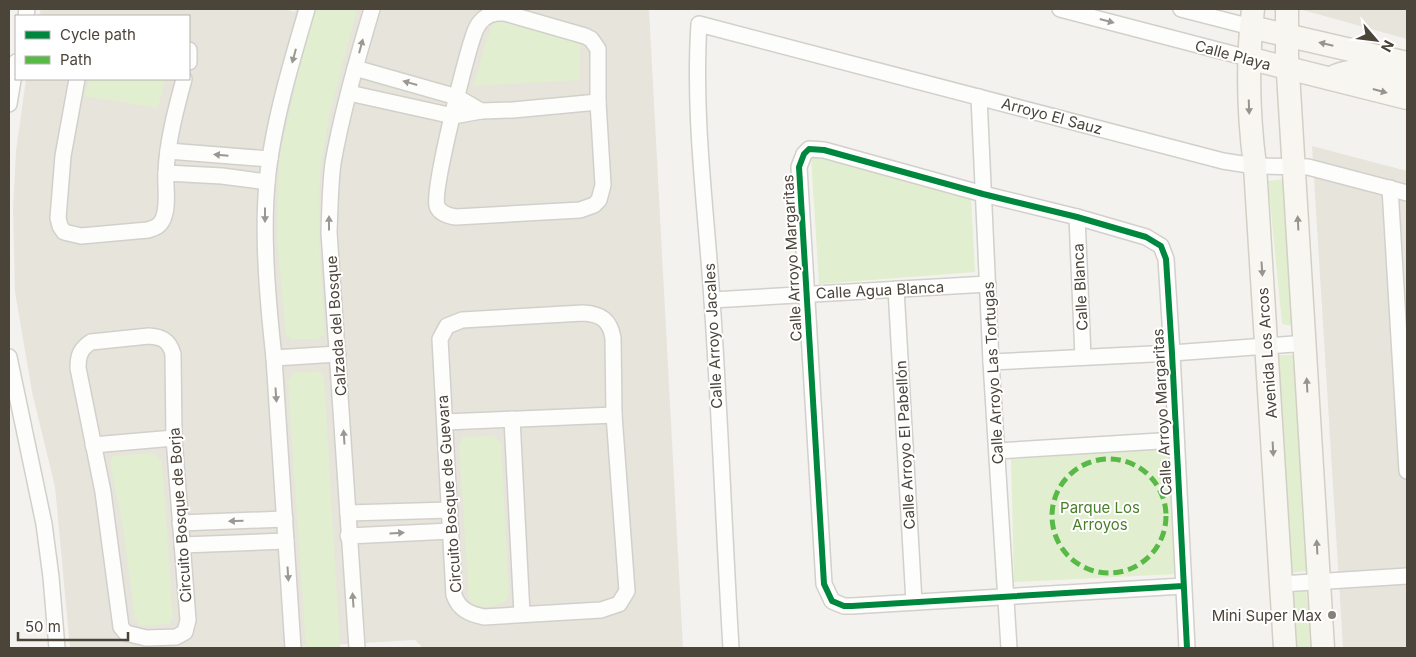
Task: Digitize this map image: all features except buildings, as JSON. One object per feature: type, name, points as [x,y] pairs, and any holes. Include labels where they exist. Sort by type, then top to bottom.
[{"type":"street","points":[[293,648],[270,316],[266,227],[267,182],[270,159],[285,90],[307,9]]},
{"type":"street","name":"Calzada del Bosque","points":[[357,648],[329,232],[330,196],[334,163],[355,68],[372,9]]},
{"type":"street","name":"Calle Playa","points":[[1060,9],[1407,98]]},
{"type":"street","name":"Calle Playa","points":[[1181,9],[1252,18],[1286,34],[1407,63]]},
{"type":"street","points":[[1287,9],[1286,34],[1323,648]]},
{"type":"street","points":[[505,13],[591,39],[598,49],[599,56],[598,102],[604,185],[599,200],[587,208],[580,210],[456,217],[441,212],[438,208],[436,194],[452,116],[475,31],[485,17],[490,14],[505,13]]},
{"type":"street","name":"Avenida Los Arcos","points":[[1252,18],[1248,58],[1250,132],[1255,166],[1285,648]]},
{"type":"street","name":"Arroyo El Sauz","points":[[699,24],[1223,161],[1255,166],[1308,167],[1407,193]]},
{"type":"street","name":"Calle Arroyo Jacales","points":[[699,24],[698,61],[702,165],[712,300],[732,648]]},
{"type":"street","points":[[9,104],[15,68]]},
{"type":"street","points":[[355,68],[457,97],[481,111]]},
{"type":"street","points":[[1329,78],[1343,73],[1362,70],[1407,80]]},
{"type":"street","points":[[77,80],[63,156],[58,218],[64,232],[81,236],[148,230],[156,228],[160,224],[166,209],[168,151],[184,80]]},
{"type":"street","points":[[349,93],[452,116],[481,111],[598,102]]},
{"type":"street","name":"Calle Arroyo Las Tortugas","points":[[978,97],[991,362],[1009,648]]},
{"type":"street","name":"Calle Arroyo Margaritas","points":[[1183,586],[844,606],[832,601],[824,584],[799,167],[800,159],[809,149],[824,150],[983,194],[1076,217],[1146,237],[1161,246],[1166,259],[1187,648]]},
{"type":"street","points":[[168,151],[270,159]]},
{"type":"street","points":[[166,173],[222,176],[267,182]]},
{"type":"street","points":[[1390,188],[1407,471]]},
{"type":"street","name":"Calle Blanca","points":[[1076,217],[1083,357]]},
{"type":"street","name":"Calle Agua Blanca","points":[[712,300],[988,284]]},
{"type":"street","name":"Calle Arroyo El Pabellón","points":[[896,289],[914,602]]},
{"type":"street","name":"Circuito Bosque de Guevara","points":[[583,313],[598,314],[604,318],[612,330],[614,415],[627,582],[627,590],[619,604],[601,610],[484,617],[474,615],[460,608],[454,595],[445,422],[439,346],[440,339],[447,326],[462,320],[583,313]]},
{"type":"street","name":"Circuito Bosque de Borja","points":[[158,337],[167,341],[174,354],[174,438],[188,620],[185,632],[176,637],[146,638],[126,633],[120,627],[118,618],[109,529],[79,373],[79,354],[83,347],[91,342],[130,338],[158,337]]},
{"type":"street","points":[[991,362],[1172,353],[1294,344],[1305,345]]},
{"type":"street","points":[[274,358],[338,354]]},
{"type":"street","points":[[9,357],[44,524],[57,648]]},
{"type":"street","points":[[445,422],[614,415]]},
{"type":"street","points":[[512,419],[522,614]]},
{"type":"street","points":[[93,445],[174,438]]},
{"type":"street","points":[[998,450],[1176,440]]},
{"type":"street","points":[[348,513],[450,510]]},
{"type":"street","points":[[180,523],[285,519]]},
{"type":"street","points":[[348,536],[451,530]]},
{"type":"street","points":[[182,545],[286,541]]},
{"type":"street","points":[[1281,584],[1407,576]]},
{"type":"shaded area","points":[[41,9],[284,9],[295,12],[296,9],[649,9],[683,648],[423,648],[415,640],[278,648],[70,648],[55,487],[32,392],[15,292],[13,208],[16,151],[26,80],[190,80],[190,15],[39,15]]},
{"type":"shaded area","points":[[1299,9],[1407,9],[1407,39]]},
{"type":"shaded area","points":[[1312,146],[1407,171],[1407,648],[1343,648]]},
{"type":"green space","points":[[316,9],[357,9],[330,113],[320,170],[319,241],[325,335],[317,339],[291,339],[286,335],[277,240],[279,160],[297,78]]},
{"type":"green space","points":[[493,20],[580,42],[580,80],[473,86]]},
{"type":"green space","points":[[89,80],[165,80],[158,108],[84,96]]},
{"type":"green space","points":[[811,156],[971,197],[975,272],[819,284]]},
{"type":"green space","points":[[1284,179],[1298,327],[1282,324],[1268,181]]},
{"type":"green space","points":[[1279,355],[1296,355],[1308,571],[1288,573]]},
{"type":"green space","points":[[319,371],[324,377],[340,648],[306,648],[288,382],[292,373]]},
{"type":"green space","points":[[493,436],[501,442],[509,594],[507,600],[486,607],[476,605],[469,599],[459,445],[463,437]]},
{"type":"green space","name":"Parque Los Arroyos","points":[[1172,447],[1177,574],[1014,582],[1011,459]]},
{"type":"green space","points":[[153,453],[162,461],[173,616],[169,624],[139,626],[135,618],[123,527],[110,463],[113,456]]},
{"type":"green space","points":[[1306,589],[1312,648],[1295,648],[1291,590]]},
{"type":"marked path","points":[[1109,459],[1131,463],[1150,475],[1162,494],[1166,516],[1162,538],[1150,557],[1131,569],[1109,573],[1087,569],[1068,557],[1056,538],[1052,516],[1056,494],[1068,475],[1087,463],[1109,459]]},
{"type":"cycle path","points":[[1183,586],[852,606],[844,606],[832,601],[824,584],[799,167],[804,154],[809,149],[824,150],[983,194],[1077,217],[1146,237],[1161,246],[1166,259],[1187,648]]},
{"type":"place","name":"Mini Super Max","points":[[1332,615]]}]
